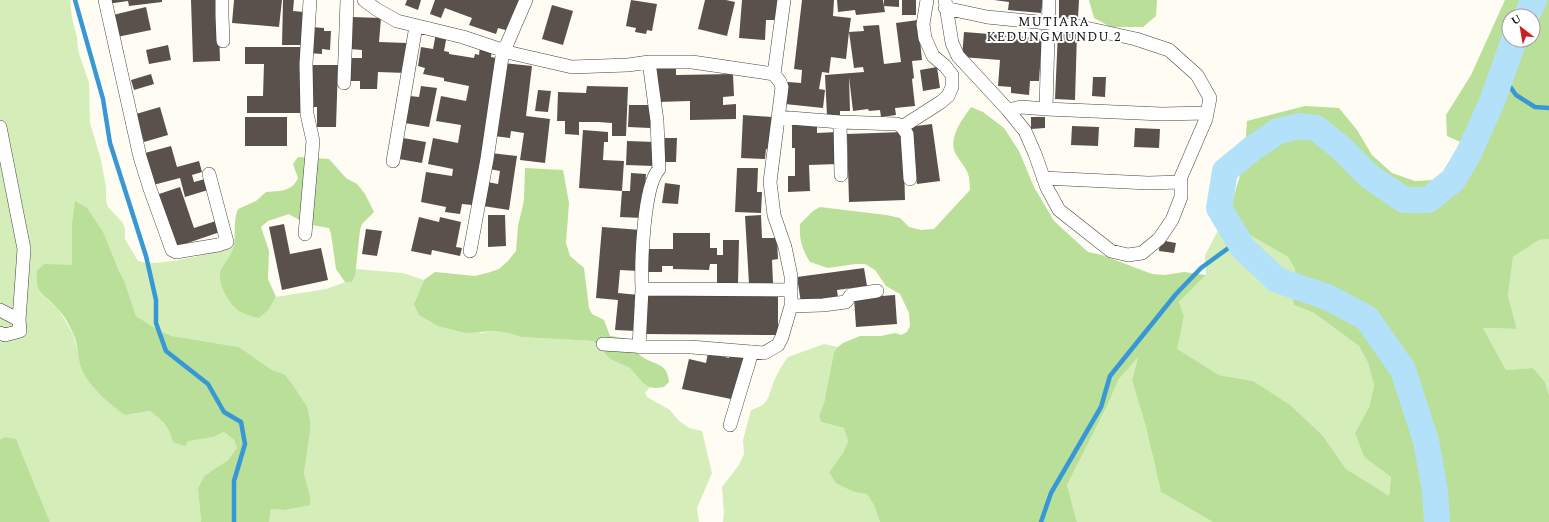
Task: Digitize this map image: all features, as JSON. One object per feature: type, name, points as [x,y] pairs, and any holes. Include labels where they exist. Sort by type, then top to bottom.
[{"type":"street","points":[[105,0],[140,157],[172,250],[176,252],[218,245],[226,242],[209,174]]},
{"type":"street","points":[[222,0],[224,41]]},
{"type":"street","points":[[305,234],[312,141],[307,114],[306,64],[310,0]]},
{"type":"street","points":[[344,83],[347,0]]},
{"type":"street","points":[[364,0],[397,21],[463,37],[503,50],[572,66],[628,65],[649,62],[692,62],[774,74]]},
{"type":"street","points":[[470,250],[487,159],[503,50],[526,0]]},
{"type":"street","points":[[603,344],[691,347],[764,353],[778,345],[782,338],[791,306],[791,276],[785,247],[774,215],[770,182],[782,87],[774,74],[784,0]]},
{"type":"street","points":[[902,127],[942,102],[952,87],[952,75],[945,66],[933,56],[925,38],[923,24],[927,0]]},
{"type":"street","points":[[1046,109],[1049,0]]},
{"type":"street","points":[[945,4],[987,17],[1049,24],[1077,26],[1136,39],[1169,50],[1197,75],[1210,98],[1207,113],[1197,141],[1181,177],[1181,197],[1177,209],[1172,220],[1159,239],[1142,253],[1128,255],[1111,251],[1059,210],[1047,188],[1025,131],[1008,110],[958,56],[952,43],[945,4]]},
{"type":"street","points":[[393,161],[416,26]]},
{"type":"street","points":[[639,346],[642,289],[641,270],[647,203],[654,174],[659,169],[657,121],[649,62]]},
{"type":"street","points":[[1008,110],[1021,107],[1162,114],[1207,113]]},
{"type":"street","points":[[778,117],[840,122],[897,124],[902,127],[907,134],[910,179]]},
{"type":"street","points":[[840,122],[841,175]]},
{"type":"street","points":[[0,127],[24,249],[19,320],[20,331],[5,335],[0,333]]},
{"type":"street","points":[[1043,178],[1148,183],[1181,182]]},
{"type":"street","points":[[642,289],[791,290]]},
{"type":"street","points":[[791,306],[823,306],[846,302],[851,295],[877,291]]},
{"type":"street","points":[[0,310],[19,320]]},
{"type":"street","points":[[730,425],[752,352]]},
{"type":"green space","points":[[0,0],[70,0],[78,50],[89,83],[90,123],[101,160],[106,187],[106,201],[108,207],[123,223],[125,229],[125,239],[138,261],[159,263],[186,259],[234,246],[230,259],[221,270],[269,309],[276,297],[326,289],[345,282],[352,282],[355,276],[355,269],[403,273],[424,280],[415,301],[481,333],[494,331],[521,337],[593,341],[610,359],[630,368],[642,382],[650,387],[645,393],[647,397],[670,410],[678,420],[689,428],[702,431],[712,473],[697,508],[699,522],[269,522],[271,509],[284,510],[310,496],[304,474],[310,432],[284,374],[272,370],[239,347],[172,336],[160,331],[136,316],[124,280],[118,269],[72,224],[72,265],[41,294],[59,310],[73,334],[84,373],[125,415],[150,411],[164,425],[173,442],[213,437],[224,432],[234,440],[237,448],[228,460],[204,476],[198,488],[201,522],[50,522],[16,439],[0,440]]},
{"type":"green space","points":[[1089,0],[1157,0],[1156,16],[1143,27],[1111,27],[1094,18]]},
{"type":"green space","points":[[1505,0],[1549,0],[1549,239],[1539,240],[1513,257],[1508,296],[1517,329],[1483,328],[1506,370],[1533,368],[1545,382],[1549,395],[1549,522],[1213,522],[1161,492],[1146,427],[1132,380],[1138,357],[1119,379],[1067,485],[1077,522],[880,522],[874,505],[867,494],[854,492],[836,483],[829,472],[843,453],[848,441],[844,428],[821,422],[819,416],[824,403],[834,352],[843,343],[860,336],[881,336],[895,333],[901,335],[907,332],[910,326],[909,313],[900,294],[886,286],[875,270],[865,264],[828,268],[810,262],[802,244],[800,224],[813,211],[820,207],[886,215],[900,218],[909,227],[921,230],[934,229],[970,190],[968,175],[954,150],[953,143],[956,130],[971,107],[983,112],[1004,128],[1019,151],[1034,187],[1054,221],[1088,252],[1102,255],[1152,274],[1165,275],[1184,272],[1206,275],[1179,302],[1184,316],[1177,349],[1219,375],[1253,381],[1290,405],[1323,436],[1346,469],[1389,496],[1391,477],[1364,457],[1355,433],[1369,407],[1374,386],[1368,362],[1359,346],[1314,313],[1294,305],[1291,293],[1296,279],[1295,269],[1288,257],[1243,231],[1230,208],[1244,163],[1247,121],[1305,106],[1339,108],[1357,130],[1372,155],[1392,173],[1415,181],[1434,180],[1453,165],[1465,144],[1447,136],[1446,115],[1471,75],[1501,9],[1501,48],[1541,48],[1541,8],[1501,8]]},
{"type":"green space","points":[[298,157],[329,159],[346,178],[357,184],[365,194],[374,212],[362,224],[360,230],[355,276],[352,282],[345,282],[336,269],[329,228],[306,224],[289,214],[268,221],[261,227],[269,251],[268,279],[276,297],[269,309],[259,318],[241,312],[229,300],[220,281],[221,270],[233,249],[236,213],[238,209],[256,201],[266,192],[285,190],[292,186],[298,178],[293,164]]},
{"type":"green space","points":[[525,168],[563,170],[569,203],[566,243],[570,256],[584,268],[589,308],[592,314],[604,320],[610,336],[626,339],[641,356],[663,367],[668,376],[669,382],[664,387],[649,387],[642,382],[630,368],[610,359],[593,341],[521,337],[494,331],[466,333],[438,326],[419,315],[414,304],[424,280],[435,272],[475,276],[487,273],[499,269],[516,251],[518,226],[524,200]]},
{"type":"green space","points":[[75,201],[87,208],[103,232],[124,280],[136,316],[160,331],[172,336],[239,347],[272,370],[284,374],[292,384],[307,407],[310,420],[310,432],[304,474],[310,496],[310,505],[284,510],[271,509],[269,522],[201,522],[198,488],[204,476],[228,460],[237,448],[234,440],[224,432],[213,437],[188,441],[185,446],[173,442],[164,424],[150,411],[125,415],[92,386],[84,374],[80,364],[75,338],[70,327],[60,311],[41,293],[37,284],[37,270],[45,264],[72,265],[72,224]]},
{"type":"green space","points":[[1230,208],[1243,231],[1288,257],[1295,269],[1296,279],[1291,293],[1294,305],[1314,313],[1359,346],[1369,362],[1374,386],[1369,407],[1355,433],[1364,457],[1391,477],[1389,497],[1346,469],[1323,436],[1253,381],[1219,375],[1176,349],[1184,316],[1179,302],[1206,275],[1205,255]]},
{"type":"green space","points":[[1549,239],[1549,395],[1545,382],[1533,368],[1506,370],[1483,328],[1517,329],[1508,296],[1513,257],[1539,240]]},
{"type":"green space","points":[[824,344],[838,347],[834,352],[824,403],[819,416],[821,422],[844,428],[848,441],[843,453],[829,472],[854,492],[867,494],[874,505],[880,522],[723,522],[724,513],[722,487],[739,465],[744,454],[743,440],[751,410],[758,408],[766,402],[778,373],[788,357]]},
{"type":"green space","points":[[1138,356],[1132,380],[1146,427],[1161,492],[1213,522],[1077,522],[1067,485],[1119,379]]},
{"type":"green space","points":[[4,437],[16,439],[50,522],[0,522],[0,440]]},
{"type":"building","points":[[107,0],[162,0],[162,2],[129,6],[128,1],[107,4]]},
{"type":"building","points":[[191,0],[218,0],[220,61],[193,62]]},
{"type":"building","points":[[234,0],[282,0],[279,27],[232,23]]},
{"type":"building","points":[[283,0],[294,0],[293,11],[304,12],[303,45],[282,45]]},
{"type":"building","points":[[407,0],[421,0],[418,10],[405,5]]},
{"type":"building","points":[[435,0],[521,0],[509,31],[498,28],[496,34],[469,25],[472,18],[445,8],[441,18],[430,14]]},
{"type":"building","points":[[631,0],[657,4],[652,31],[647,30],[646,34],[635,32],[636,28],[626,26]]},
{"type":"building","points":[[705,0],[726,0],[735,2],[727,36],[698,29]]},
{"type":"building","points":[[742,0],[777,0],[776,20],[766,20],[765,40],[739,38]]},
{"type":"building","points":[[802,0],[834,0],[833,16],[851,18],[846,59],[831,57],[829,73],[822,72],[819,89],[825,90],[823,108],[785,104],[788,82],[801,83],[802,70],[794,69]]},
{"type":"building","points":[[837,0],[883,0],[885,12],[856,15],[855,10],[838,12]]},
{"type":"building","points":[[884,0],[899,0],[899,7],[884,6]]},
{"type":"building","points":[[902,0],[916,0],[916,15],[902,15]]},
{"type":"building","points":[[994,0],[1043,0],[1041,13],[1008,10],[1009,2]]},
{"type":"building","points":[[1059,0],[1079,0],[1078,18],[1059,17]]},
{"type":"building","points":[[552,5],[573,11],[563,45],[542,39]]},
{"type":"building","points":[[146,7],[151,30],[117,37],[113,15]]},
{"type":"building","points":[[352,17],[381,18],[379,42],[407,43],[406,73],[378,72],[377,89],[360,89],[360,81],[349,81],[350,58],[362,58],[362,50],[350,49]]},
{"type":"building","points":[[918,20],[922,60],[912,61],[915,106],[895,108],[896,115],[881,117],[880,110],[869,111],[868,109],[853,111],[849,77],[850,111],[840,111],[840,115],[827,116],[825,75],[864,72],[863,67],[854,68],[849,32],[864,31],[863,26],[879,25],[884,64],[901,62],[896,23]]},
{"type":"building","points":[[311,27],[324,28],[324,31],[331,31],[330,50],[322,49],[322,54],[308,53]]},
{"type":"building","points":[[964,32],[1042,38],[1039,81],[1030,81],[1029,95],[1011,93],[1011,87],[998,86],[1000,60],[962,57]]},
{"type":"building","points":[[1058,32],[1077,33],[1075,100],[1055,99]]},
{"type":"building","points":[[436,33],[447,35],[444,51],[449,52],[449,54],[474,58],[475,54],[479,55],[480,46],[492,49],[491,57],[500,59],[472,205],[462,204],[460,214],[445,212],[446,207],[421,202],[426,172],[452,176],[453,169],[428,164],[433,138],[458,143],[461,125],[436,121],[441,96],[466,101],[469,86],[444,81],[444,78],[423,74],[425,68],[418,66],[421,47],[433,49]]},
{"type":"building","points":[[168,45],[171,60],[149,64],[146,50]]},
{"type":"building","points":[[245,47],[300,47],[300,113],[247,113],[247,96],[263,96],[264,64],[245,64]]},
{"type":"building","points":[[503,63],[532,66],[526,116],[550,119],[545,163],[520,160],[524,133],[511,131],[510,138],[494,136]]},
{"type":"building","points":[[310,65],[338,65],[336,127],[317,127],[317,107],[309,107]]},
{"type":"building","points":[[676,67],[676,75],[733,74],[734,96],[723,97],[723,105],[736,104],[736,119],[690,120],[690,101],[658,102],[657,68]]},
{"type":"building","points":[[937,67],[940,88],[923,91],[920,70]]},
{"type":"building","points":[[151,74],[154,84],[134,90],[131,80]]},
{"type":"building","points":[[1093,77],[1106,77],[1105,97],[1092,96]]},
{"type":"building","points":[[421,86],[437,88],[429,127],[405,123],[410,96],[419,97]]},
{"type":"building","points":[[587,86],[628,87],[626,136],[612,136],[612,123],[598,122],[579,122],[579,135],[565,134],[565,121],[557,121],[558,92],[586,93]]},
{"type":"building","points":[[538,90],[551,91],[548,112],[535,111]]},
{"type":"building","points":[[629,105],[650,105],[650,128],[628,127]]},
{"type":"building","points":[[160,107],[168,135],[144,142],[136,114]]},
{"type":"building","points":[[743,115],[772,117],[771,150],[766,149],[765,159],[741,158]]},
{"type":"building","points":[[245,117],[287,117],[287,146],[245,146]]},
{"type":"building","points":[[1031,117],[1045,117],[1045,128],[1031,129]]},
{"type":"building","points":[[817,123],[817,133],[837,132],[838,164],[809,165],[810,191],[788,192],[788,176],[795,176],[795,148],[792,148],[792,124]]},
{"type":"building","points":[[932,124],[940,181],[917,184],[909,127]]},
{"type":"building","points":[[1072,126],[1099,127],[1098,146],[1071,145]]},
{"type":"building","points":[[1135,128],[1160,129],[1159,148],[1134,147]]},
{"type":"building","points":[[583,130],[608,132],[608,142],[604,142],[603,160],[624,161],[622,191],[579,188]]},
{"type":"building","points":[[903,132],[905,200],[849,202],[847,134]]},
{"type":"building","points":[[403,138],[426,142],[422,163],[399,159]]},
{"type":"building","points":[[665,138],[677,138],[676,162],[664,162]]},
{"type":"building","points":[[627,141],[655,142],[654,166],[626,165]]},
{"type":"building","points":[[171,146],[177,167],[199,161],[202,172],[192,175],[194,182],[205,179],[208,190],[185,197],[180,178],[153,185],[145,153]]},
{"type":"building","points":[[491,153],[517,156],[509,210],[483,206],[487,182],[498,184],[500,171],[489,169]]},
{"type":"building","points":[[737,168],[758,168],[757,192],[762,192],[761,213],[735,212]]},
{"type":"building","points":[[631,173],[646,174],[643,218],[620,217],[622,191],[630,191]]},
{"type":"building","points":[[665,183],[680,185],[678,204],[662,203]]},
{"type":"building","points":[[180,187],[194,228],[216,221],[220,232],[173,248],[156,195]]},
{"type":"building","points":[[488,215],[505,215],[506,246],[488,247]]},
{"type":"building","points":[[761,215],[762,238],[777,238],[778,259],[772,260],[773,283],[749,284],[745,216]]},
{"type":"building","points":[[419,217],[439,222],[440,217],[461,222],[456,247],[462,248],[460,256],[432,250],[431,255],[411,251]]},
{"type":"building","points":[[284,224],[290,254],[321,248],[328,280],[282,290],[269,227]]},
{"type":"building","points":[[602,227],[641,230],[638,271],[620,270],[618,293],[639,295],[636,331],[615,330],[618,300],[596,298]]},
{"type":"building","points":[[366,229],[382,231],[377,256],[362,254]]},
{"type":"building","points":[[673,233],[710,233],[710,248],[717,248],[717,255],[723,255],[723,240],[739,240],[738,283],[717,283],[717,264],[710,264],[709,270],[673,269],[673,266],[662,266],[662,272],[646,272],[646,249],[673,249]]},
{"type":"building","points":[[1160,240],[1176,243],[1174,253],[1159,251]]},
{"type":"building","points":[[864,268],[867,286],[837,290],[838,297],[801,303],[797,277]]},
{"type":"building","points":[[646,294],[778,295],[778,335],[645,334]]},
{"type":"building","points":[[895,295],[897,324],[856,327],[854,298]]},
{"type":"building","points":[[730,352],[745,355],[736,400],[682,389],[689,359],[706,363],[708,353],[729,358]]},
{"type":"waterway","points":[[75,0],[103,99],[110,143],[146,256],[156,300],[156,323],[166,351],[208,384],[224,412],[241,422],[245,444],[234,481],[234,522]]},
{"type":"waterway","points":[[1530,8],[1534,0]]},
{"type":"waterway","points":[[1437,522],[1435,491],[1426,441],[1403,370],[1367,318],[1327,297],[1277,280],[1243,248],[1219,208],[1225,171],[1253,148],[1278,131],[1300,126],[1316,128],[1340,147],[1369,176],[1404,200],[1428,200],[1453,180],[1469,153],[1493,99],[1511,48]]},
{"type":"waterway","points":[[1501,74],[1516,95],[1535,107],[1549,108]]},
{"type":"waterway","points":[[1041,522],[1051,493],[1101,407],[1110,376],[1176,294],[1201,268],[1238,241]]},
{"type":"district","name":"MUTIARA KEDUNGMUNDU 2","points":[[1054,30]]}]
